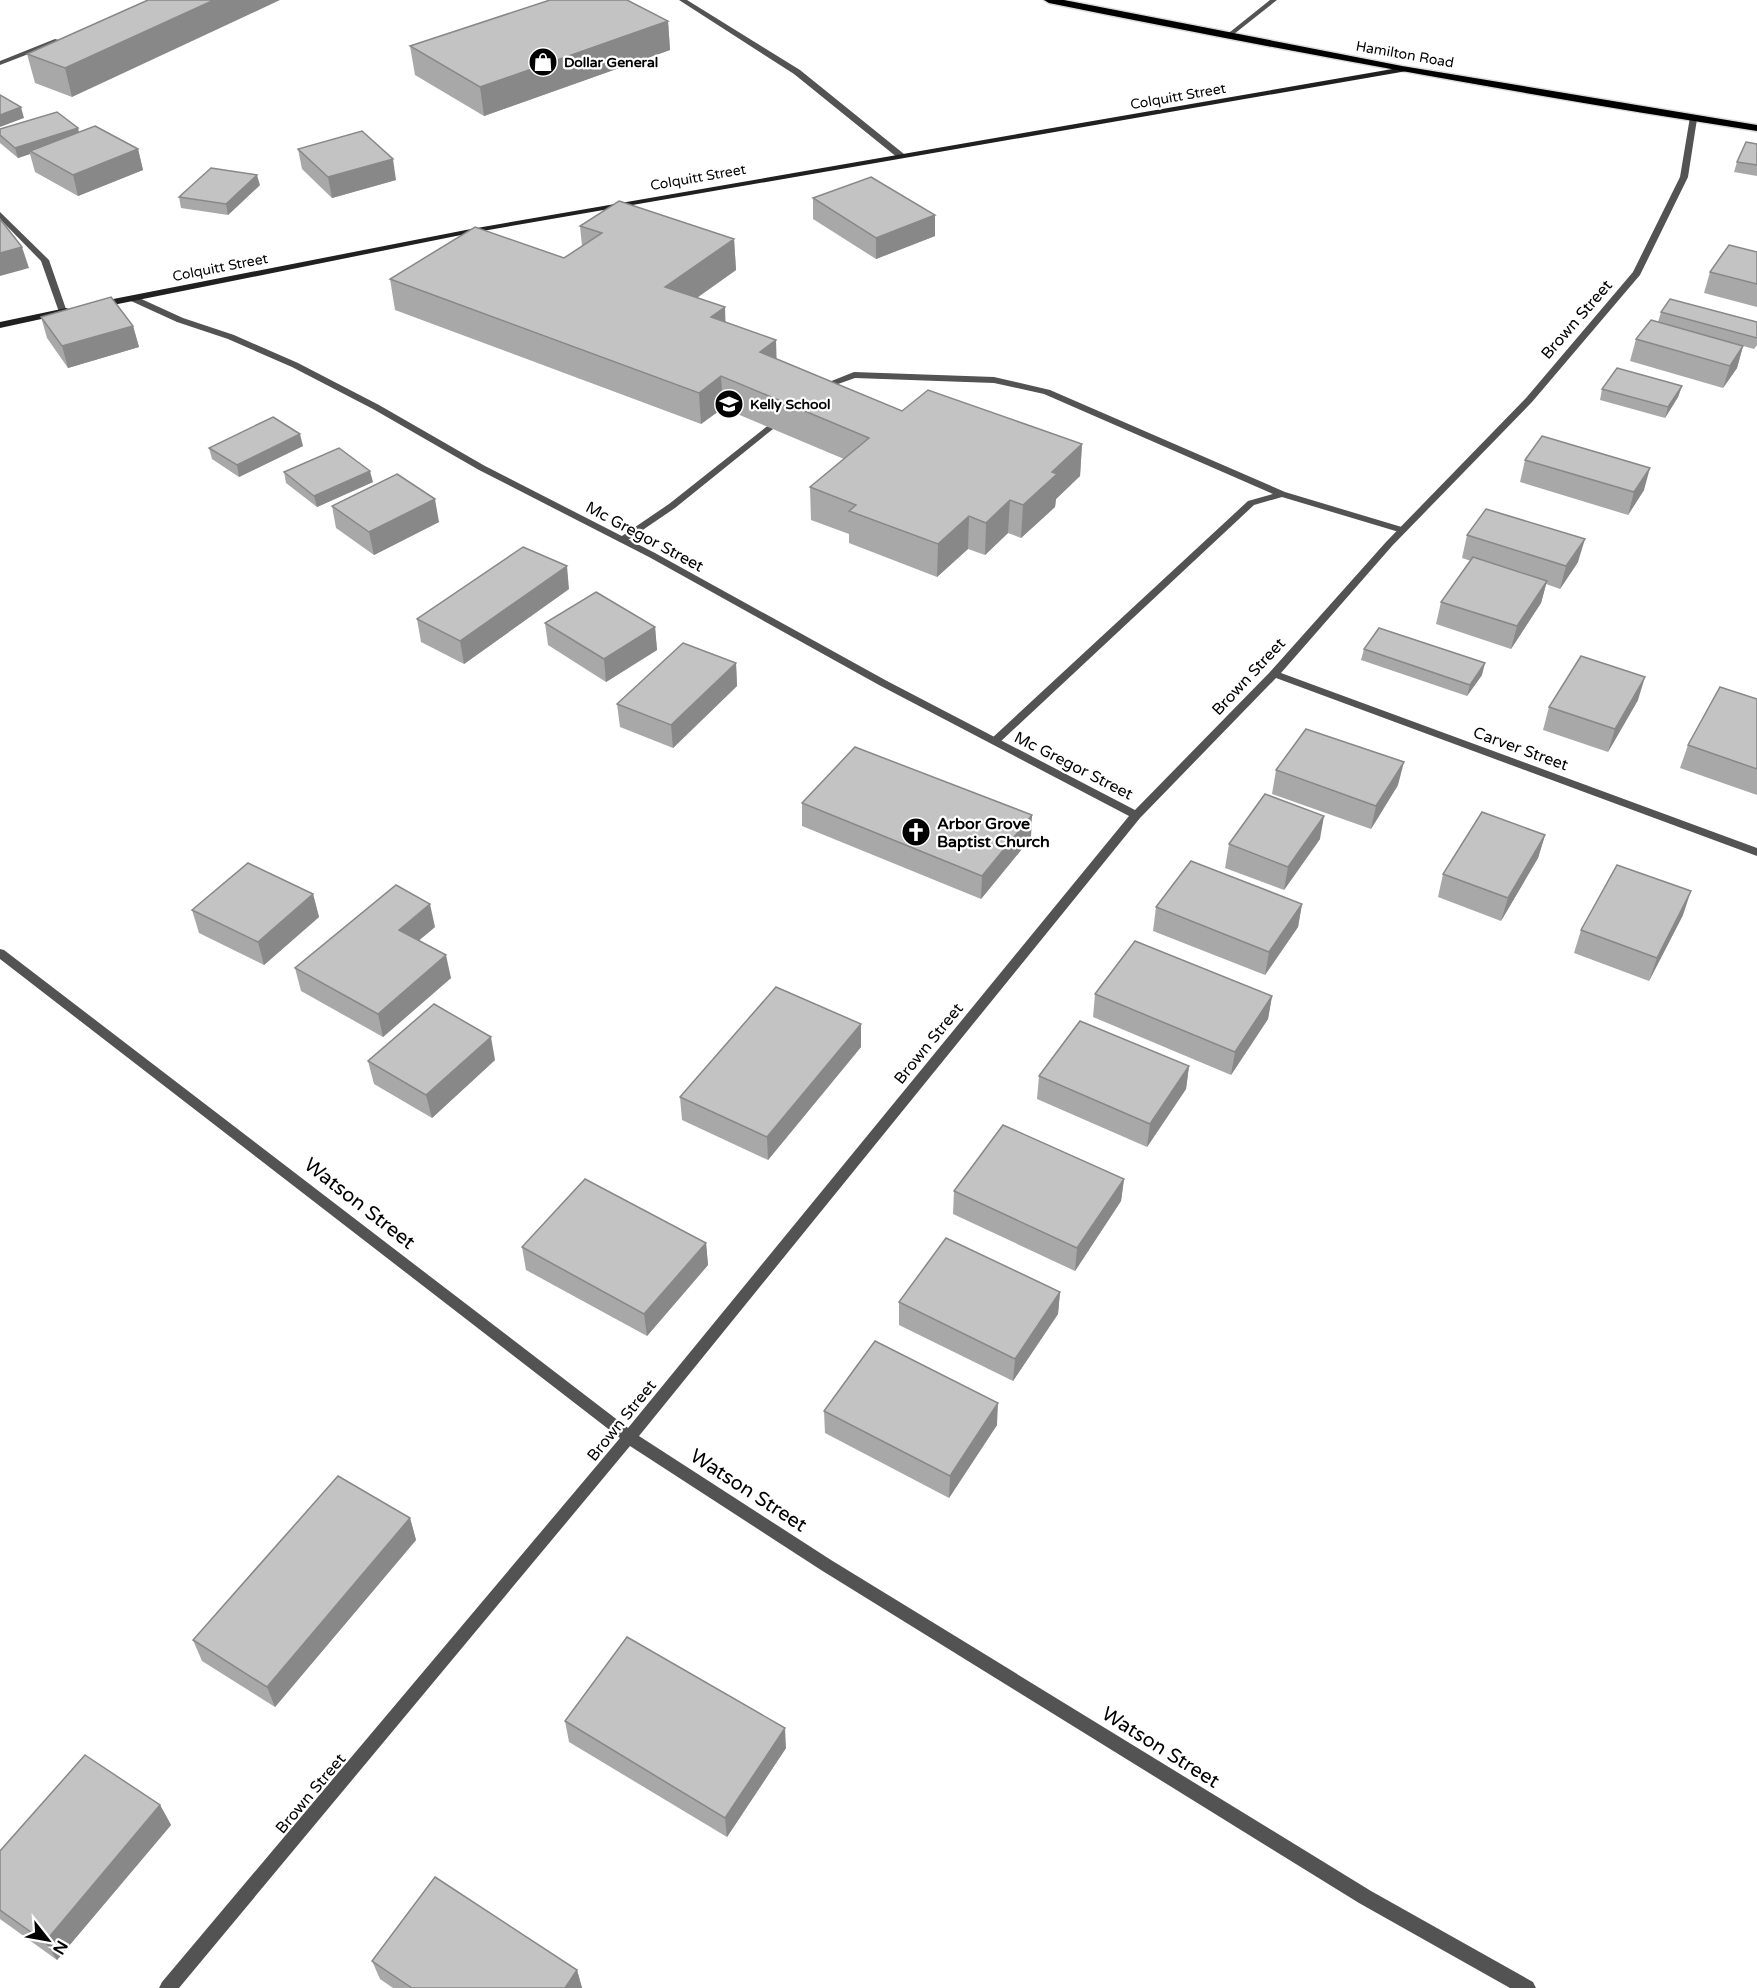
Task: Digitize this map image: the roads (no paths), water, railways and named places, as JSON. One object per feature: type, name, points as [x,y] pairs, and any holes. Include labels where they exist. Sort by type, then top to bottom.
[{"type":"highway","name":"Hamilton Road","points":[[1049,0],[1227,37],[1693,119],[1757,128]]},
{"type":"street","points":[[682,0],[797,72],[901,156]]},
{"type":"street","points":[[1227,37],[1274,0]]},
{"type":"street","points":[[0,63],[64,39]]},
{"type":"street","name":"Colquitt Street","points":[[93,306],[467,232],[1163,113],[1404,69]]},
{"type":"street","name":"Brown Street","points":[[168,1988],[628,1437],[1136,815],[1274,674],[1402,530],[1529,400],[1637,273],[1684,177],[1693,119]]},
{"type":"street","points":[[0,214],[45,260],[63,312]]},
{"type":"street","name":"Mc Gregor Street","points":[[134,299],[180,320],[231,337],[295,365],[376,406],[482,468],[622,540],[1136,815]]},
{"type":"street","points":[[0,324],[73,310]]},
{"type":"street","points":[[811,394],[819,387],[854,375],[994,380],[1047,392],[1282,494],[1402,530]]},
{"type":"street","points":[[622,540],[672,506],[770,427]]},
{"type":"street","points":[[995,741],[1251,503],[1282,494]]},
{"type":"street","name":"Carver Street","points":[[1274,674],[1757,852]]},
{"type":"street","name":"Watson Street","points":[[0,953],[628,1437],[826,1565],[1365,1897],[1527,1988]]},
{"type":"place","name":"Dollar General","points":[[543,62]]},
{"type":"place","name":"Kelly School","points":[[729,404]]},
{"type":"place","name":"Arbor Grove Baptist Church","points":[[916,832]]}]
